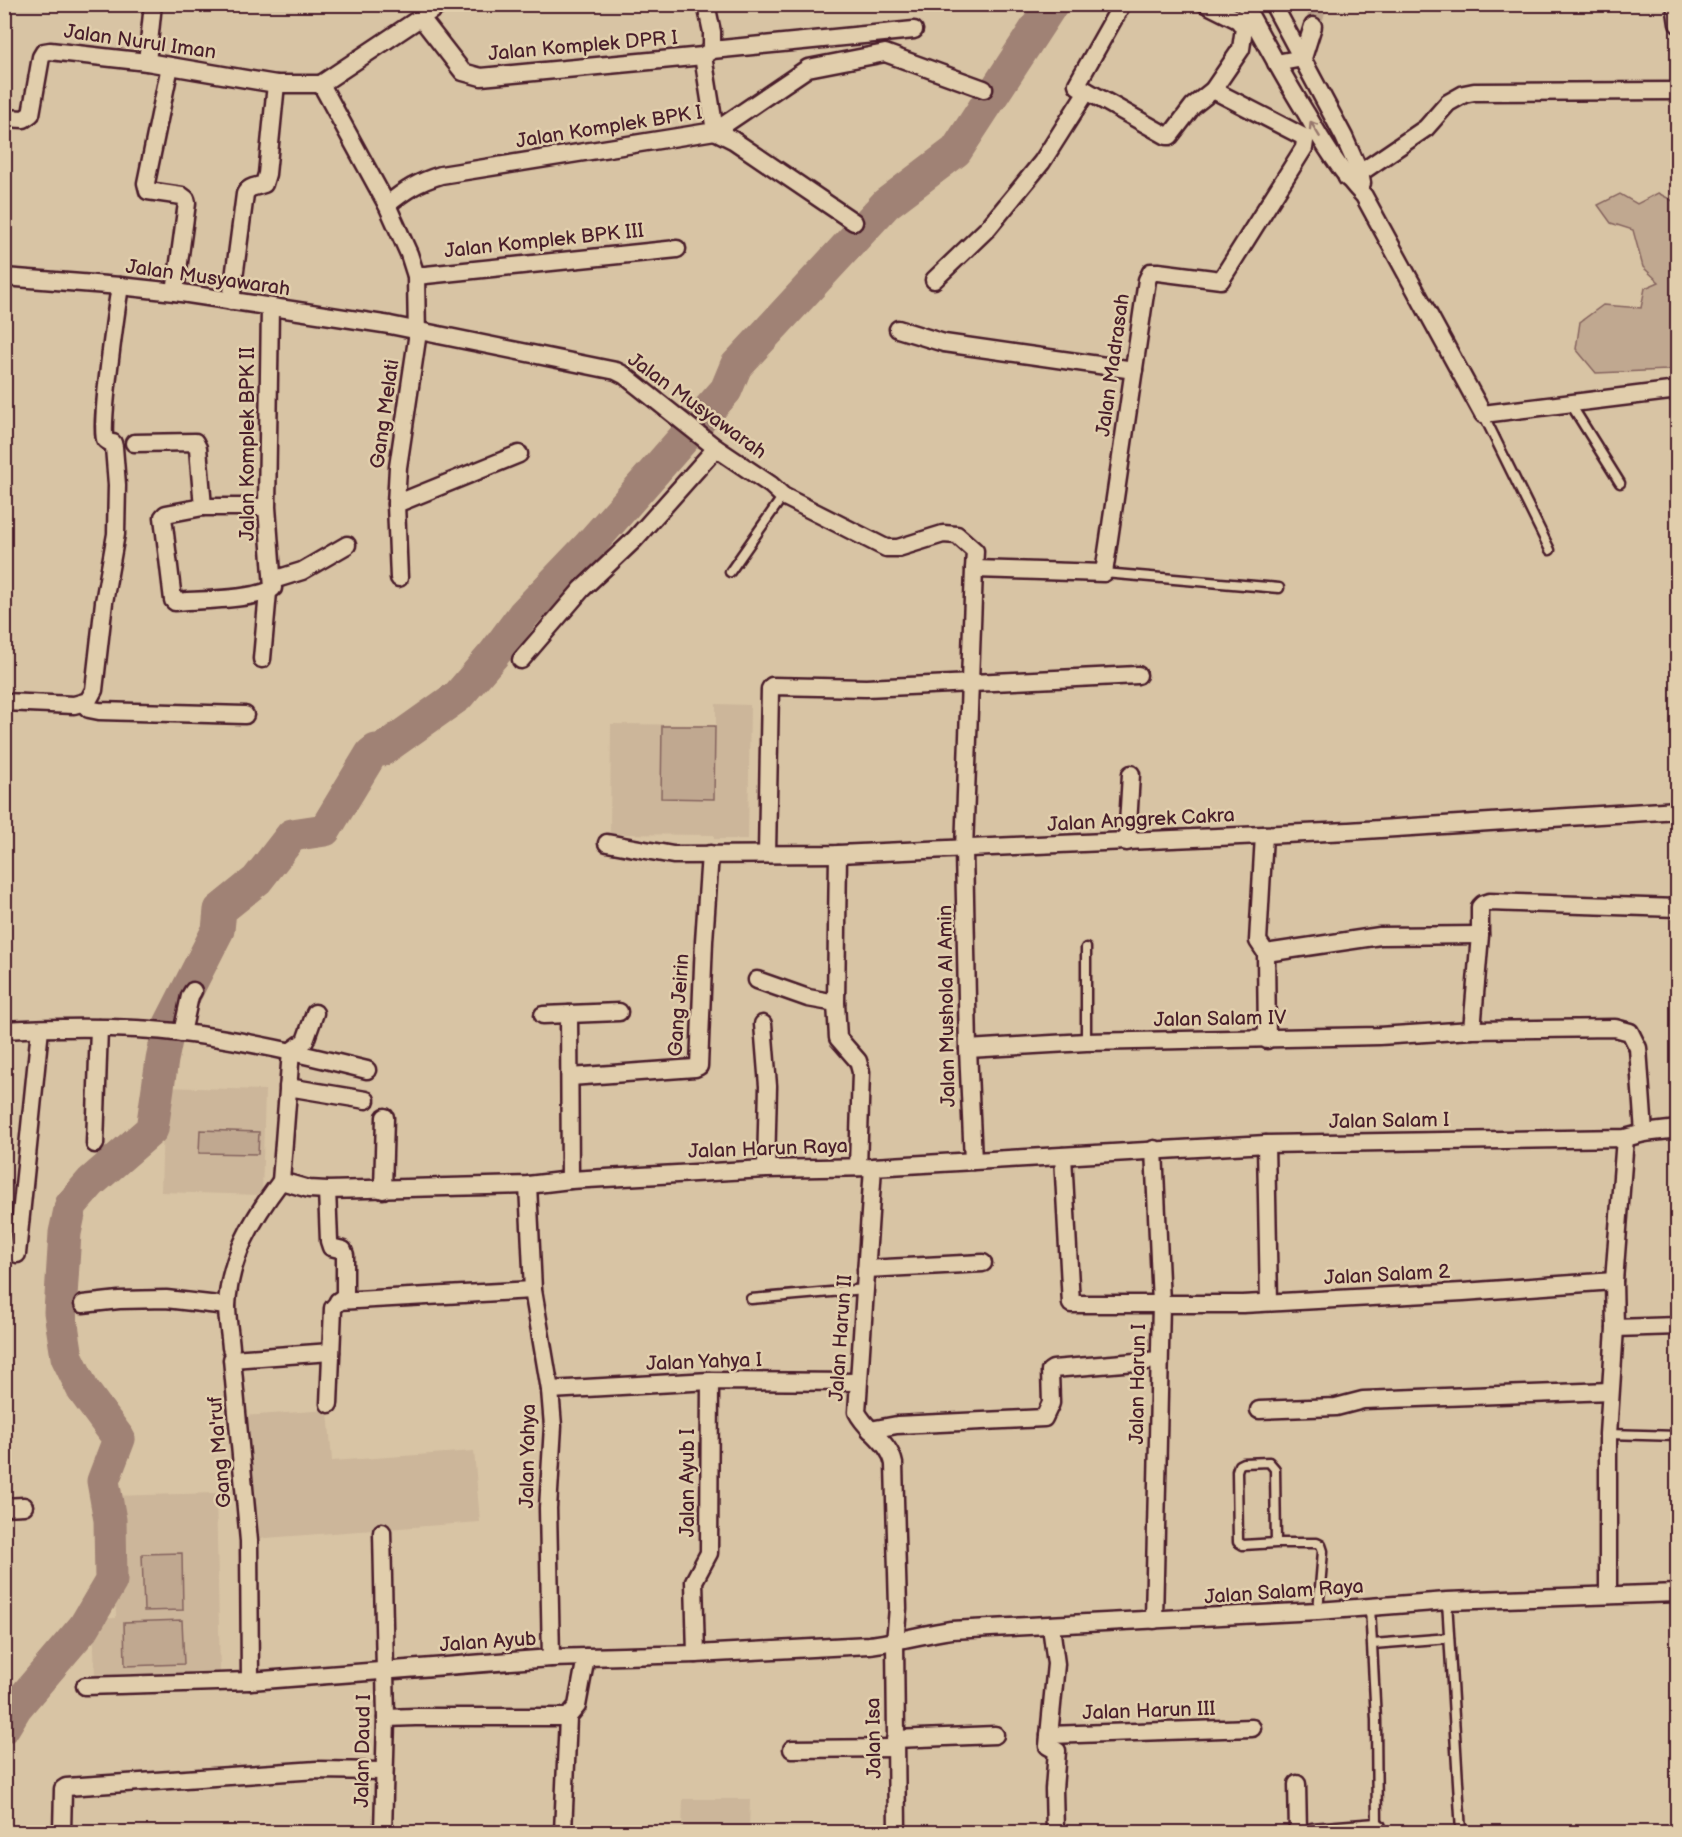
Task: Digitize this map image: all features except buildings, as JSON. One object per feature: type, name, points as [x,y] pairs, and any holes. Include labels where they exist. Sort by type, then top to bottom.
[{"type":"street","points":[[147,62],[153,4]]},
{"type":"street","points":[[417,330],[416,276],[409,254],[387,205],[321,84],[441,4]]},
{"type":"street","name":"Jalan Komplek BPK I","points":[[387,205],[420,181],[441,175],[715,131],[708,53],[712,32],[706,4]]},
{"type":"street","points":[[1122,4],[1078,81],[1078,86],[1170,136],[1193,106],[1213,90],[1241,49],[1244,28],[1238,20],[1206,4]]},
{"type":"street","points":[[1244,4],[1275,63],[1353,176],[1483,414],[1677,390]]},
{"type":"street","points":[[1273,4],[1344,137],[1353,176]]},
{"type":"street","points":[[1675,4],[1677,24]]},
{"type":"street","name":"Jalan Komplek DPR I","points":[[421,18],[463,72],[481,76],[914,30]]},
{"type":"street","points":[[1303,58],[1312,26]]},
{"type":"street","name":"Jalan Nurul Iman","points":[[4,118],[24,119],[31,114],[41,57],[46,51],[147,62],[276,84],[321,84]]},
{"type":"street","points":[[854,222],[733,140],[715,131],[808,68],[885,53],[984,89]]},
{"type":"street","points":[[1275,63],[1303,58]]},
{"type":"street","points":[[170,66],[146,183],[148,191],[182,196],[186,199],[175,292]]},
{"type":"street","points":[[231,301],[245,194],[247,189],[264,184],[267,174],[276,84]]},
{"type":"street","name":"Jalan Madrasah","points":[[1104,573],[1147,280],[1151,272],[1221,280],[1304,148],[1305,141],[1302,136],[1213,90]]},
{"type":"street","points":[[934,280],[988,228],[1042,162],[1088,91]]},
{"type":"street","points":[[1353,176],[1426,128],[1448,103],[1464,94],[1474,92],[1677,91]]},
{"type":"street","name":"Jalan Komplek BPK III","points":[[416,276],[677,249]]},
{"type":"street","name":"Jalan Musyawarah","points":[[4,277],[175,292],[417,330],[616,371],[715,447],[771,484],[783,495],[886,548],[898,548],[943,534],[957,535],[975,551],[964,850]]},
{"type":"street","points":[[4,702],[83,703],[88,701],[94,690],[117,516],[114,447],[104,436],[105,407],[120,286]]},
{"type":"street","name":"Jalan Komplek BPK II","points":[[262,659],[271,586],[267,507],[270,308]]},
{"type":"street","points":[[898,329],[944,343],[1134,370]]},
{"type":"street","name":"Gang Melati","points":[[399,578],[396,504],[398,467],[417,330]]},
{"type":"street","points":[[134,443],[195,442],[198,448],[203,507]]},
{"type":"street","points":[[520,660],[582,589],[635,539],[715,447]]},
{"type":"street","points":[[396,504],[519,454]]},
{"type":"street","points":[[267,507],[203,507],[169,512],[164,517],[174,602],[229,598],[271,586],[347,545]]},
{"type":"street","points":[[974,569],[1104,573]]},
{"type":"street","points":[[767,854],[770,689],[772,686],[866,688],[1138,675]]},
{"type":"street","points":[[83,703],[89,709],[99,711],[245,715]]},
{"type":"street","points":[[1127,842],[1131,774]]},
{"type":"street","name":"Jalan Anggrek Cakra","points":[[607,843],[673,855],[838,854],[1264,835],[1677,810]]},
{"type":"street","points":[[1264,835],[1258,941],[1266,953],[1267,1040]]},
{"type":"street","name":"Jalan Mushola Al Amin","points":[[964,850],[973,1161]]},
{"type":"street","name":"Gang Jeirin","points":[[570,1077],[699,1066],[710,854]]},
{"type":"street","name":"Jalan Harun II","points":[[838,854],[836,1003],[838,1038],[858,1061],[861,1072],[866,1167],[866,1269],[857,1412],[861,1421],[888,1450],[894,1464],[898,1608],[894,1642]]},
{"type":"street","points":[[1472,1030],[1480,908],[1483,904],[1489,902],[1677,908]]},
{"type":"street","points":[[1266,953],[1380,936],[1480,935]]},
{"type":"street","points":[[757,980],[808,998],[836,1003]]},
{"type":"street","points":[[169,1032],[193,991]]},
{"type":"street","points":[[543,1016],[619,1012]]},
{"type":"street","points":[[281,1181],[291,1051],[305,1041],[315,1013]]},
{"type":"street","points":[[569,1014],[570,1180]]},
{"type":"street","points":[[764,1024],[768,1086],[766,1169]]},
{"type":"street","points":[[95,1144],[99,1028]]},
{"type":"street","points":[[4,1030],[99,1028],[169,1032],[291,1051],[367,1070]]},
{"type":"street","name":"Jalan Salam IV","points":[[968,1049],[1086,1042],[1267,1040],[1472,1030],[1615,1028],[1630,1032],[1638,1048],[1644,1133]]},
{"type":"street","points":[[17,1254],[40,1029]]},
{"type":"street","points":[[288,1087],[366,1100]]},
{"type":"street","points":[[383,1190],[385,1117]]},
{"type":"street","name":"Jalan Salam I","points":[[1154,1149],[1266,1144],[1625,1138],[1677,1129]]},
{"type":"street","points":[[1608,1595],[1608,1434],[1615,1328],[1614,1281],[1625,1138]]},
{"type":"street","points":[[1266,1144],[1269,1302]]},
{"type":"street","name":"Jalan Harun Raya","points":[[281,1181],[327,1191],[528,1185],[570,1180],[766,1169],[866,1167],[1154,1149]]},
{"type":"street","name":"Jalan Harun I","points":[[1154,1149],[1161,1303],[1154,1620]]},
{"type":"street","name":"Jalan Salam 2","points":[[1063,1156],[1071,1304],[1243,1304],[1614,1281]]},
{"type":"street","name":"Gang Ma'ruf","points":[[250,1681],[249,1541],[228,1306],[239,1249],[259,1210],[281,1181]]},
{"type":"street","name":"Jalan Yahya","points":[[528,1185],[533,1290],[550,1390],[553,1426],[548,1508],[551,1658]]},
{"type":"street","points":[[327,1191],[328,1241],[331,1246],[343,1250],[345,1255],[345,1294],[333,1308],[328,1404]]},
{"type":"street","points":[[866,1269],[983,1263]]},
{"type":"street","points":[[338,1301],[533,1290]]},
{"type":"street","points":[[83,1304],[119,1300],[166,1299],[228,1306]]},
{"type":"street","points":[[1615,1328],[1677,1326]]},
{"type":"street","points":[[232,1353],[331,1352]]},
{"type":"street","points":[[870,1430],[897,1425],[1044,1418],[1051,1402],[1050,1371],[1053,1369],[1159,1360]]},
{"type":"street","name":"Jalan Yahya I","points":[[550,1390],[710,1381],[858,1382]]},
{"type":"street","name":"Jalan Ayub I","points":[[696,1654],[694,1581],[709,1552],[710,1381]]},
{"type":"street","points":[[1259,1410],[1336,1407],[1363,1400],[1610,1391]]},
{"type":"street","points":[[4,1507],[24,1506]]},
{"type":"street","name":"Jalan Daud I","points":[[382,1532],[386,1718],[383,1833]]},
{"type":"street","name":"Jalan Salam Raya","points":[[894,1642],[951,1630],[1318,1611],[1447,1600],[1677,1593]]},
{"type":"street","points":[[1051,1626],[1056,1664],[1048,1746],[1057,1751],[1054,1789],[1055,1833]]},
{"type":"street","name":"Jalan Ayub","points":[[85,1686],[250,1681],[551,1658],[696,1654],[894,1642]]},
{"type":"street","name":"Jalan Isa","points":[[894,1642],[897,1833]]},
{"type":"street","points":[[563,1833],[568,1718],[577,1706],[586,1657]]},
{"type":"street","points":[[386,1718],[568,1718]]},
{"type":"street","name":"Jalan Harun III","points":[[1048,1735],[1252,1728]]},
{"type":"street","points":[[792,1749],[995,1735]]},
{"type":"street","points":[[63,1833],[63,1789],[66,1787],[317,1770],[383,1771]]},
{"type":"street","points":[[1297,1784],[1298,1833]]},
{"type":"street","points":[[1312,1833],[1377,1827]]},
{"type":"lane","points":[[1570,403],[1620,483]]},
{"type":"lane","points":[[1483,414],[1550,550]]},
{"type":"lane","points":[[730,572],[783,495]]},
{"type":"lane","points":[[1104,573],[1280,588]]},
{"type":"lane","points":[[1086,948],[1086,1042]]},
{"type":"lane","points":[[751,1299],[864,1289]]},
{"type":"lane","points":[[1608,1434],[1677,1436]]},
{"type":"lane","points":[[1276,1543],[1275,1469],[1269,1462],[1243,1463],[1239,1465],[1237,1471],[1238,1542],[1243,1545],[1276,1543],[1322,1545],[1318,1611]]},
{"type":"lane","points":[[1447,1600],[1461,1833]]},
{"type":"lane","points":[[1370,1607],[1373,1644],[1377,1827]]},
{"type":"lane","points":[[1373,1644],[1449,1638]]},
{"type":"shaded area","points":[[1658,193],[1677,203],[1677,367],[1668,370],[1596,373],[1576,349],[1580,322],[1603,305],[1641,308],[1645,288],[1659,282],[1643,267],[1633,230],[1611,223],[1598,205],[1620,194],[1637,204]]},
{"type":"shaded area","points":[[716,704],[750,705],[748,839],[714,839],[714,835],[610,834],[611,724],[716,725]]},
{"type":"shaded area","points":[[662,726],[715,726],[714,799],[661,798]]},
{"type":"shaded area","points":[[164,1087],[265,1090],[262,1195],[161,1192]]},
{"type":"shaded area","points":[[200,1130],[259,1132],[258,1154],[199,1153]]},
{"type":"shaded area","points":[[328,1410],[332,1461],[474,1451],[480,1522],[252,1539],[243,1416]]},
{"type":"shaded area","points":[[216,1493],[220,1674],[95,1677],[93,1619],[116,1618],[112,1496]]},
{"type":"shaded area","points":[[182,1553],[183,1610],[144,1611],[142,1554]]},
{"type":"shaded area","points":[[182,1620],[184,1664],[125,1666],[124,1622]]},
{"type":"shaded area","points":[[683,1799],[750,1799],[749,1832],[682,1832]]},
{"type":"waterway","points":[[4,1727],[16,1707],[84,1627],[111,1581],[110,1520],[103,1481],[119,1439],[83,1390],[67,1357],[60,1312],[65,1233],[71,1205],[91,1182],[152,1129],[169,1026],[218,930],[220,910],[257,880],[292,835],[325,830],[371,754],[376,750],[382,750],[458,696],[523,615],[589,546],[726,390],[736,366],[886,204],[956,151],[1052,4]]},
{"type":"tunnel","points":[[1313,26],[1319,4]]}]
